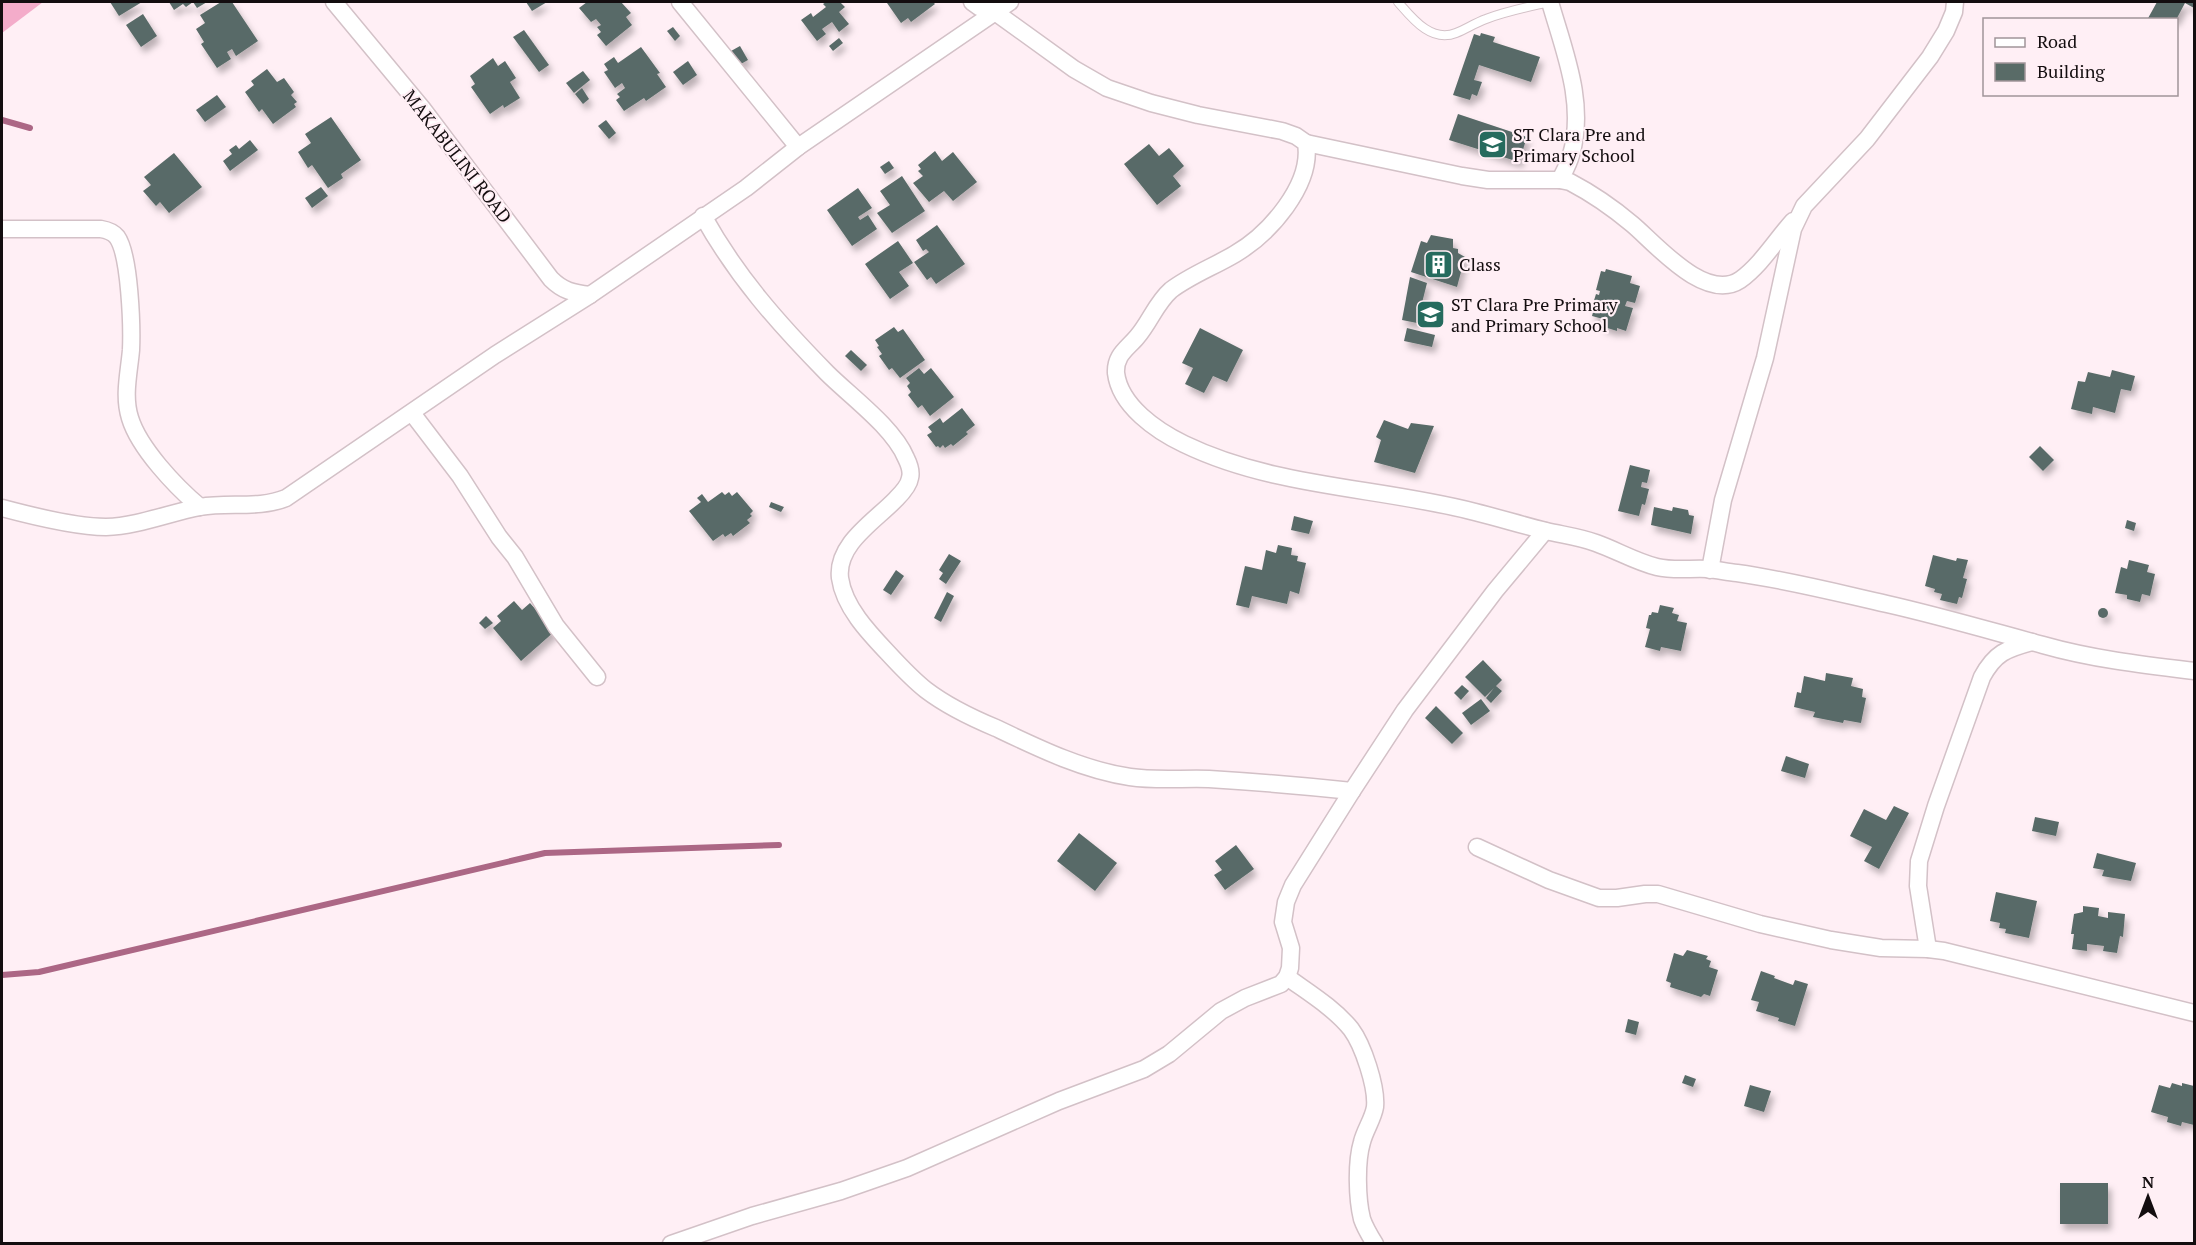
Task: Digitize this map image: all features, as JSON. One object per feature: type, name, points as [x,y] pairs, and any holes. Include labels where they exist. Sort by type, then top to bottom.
[{"type":"street","name":"MAKABULINI ROAD","points":[[334,2],[422,108],[551,279],[566,291],[590,295]]},
{"type":"street","points":[[680,2],[798,147]]},
{"type":"street","points":[[972,2],[995,12],[1074,69],[1107,88],[1151,103],[1282,131],[1306,143],[1462,176],[1488,180],[1560,180],[1579,187],[1631,223],[1678,267],[1698,278],[1719,284],[1729,284],[1739,280],[1756,265],[1804,206],[1867,139],[1930,57],[1946,31],[1954,12],[1955,2]]},
{"type":"street","points":[[2,508],[70,523],[106,527],[155,519],[200,507],[261,505],[286,498],[495,355],[590,295],[746,188],[798,147],[1010,2]]},
{"type":"street","points":[[1550,2],[1576,102],[1576,135],[1571,157],[1560,180]]},
{"type":"street","points":[[1306,143],[1308,155],[1306,167],[1299,186],[1286,206],[1242,249],[1197,272],[1163,298],[1143,331],[1119,355],[1116,369],[1120,389],[1136,410],[1157,430],[1185,445],[1239,465],[1310,482],[1439,503],[1592,542],[1653,566],[1669,569],[1710,570],[1780,580],[1943,618],[2032,642],[2103,657],[2194,671]]},
{"type":"street","points":[[703,216],[721,247],[756,297],[815,360],[871,414],[904,453],[910,468],[910,479],[901,494],[850,544],[842,558],[840,576],[843,591],[857,617],[905,671],[927,690],[963,713],[1018,739],[1096,769],[1155,779],[1239,781],[1352,791]]},
{"type":"street","points":[[1710,570],[1723,500],[1762,368],[1793,229],[1798,216]]},
{"type":"street","points":[[2,229],[101,229],[117,237],[123,250],[126,273],[131,347],[126,401],[131,422],[166,474],[200,507]]},
{"type":"street","points":[[412,413],[455,468],[515,557],[556,626],[597,677]]},
{"type":"street","points":[[671,1244],[697,1240],[731,1223],[841,1191],[907,1168],[1059,1101],[1144,1069],[1169,1054],[1221,1011],[1245,998],[1281,984],[1290,968],[1291,948],[1283,922],[1286,902],[1293,885],[1405,711],[1495,591],[1545,531]]},
{"type":"street","points":[[1928,949],[1918,886],[1918,872],[1936,806],[1982,677],[1989,664],[2006,650],[2032,642]]},
{"type":"street","points":[[1477,847],[1549,880],[1599,898],[1658,894],[1760,924],[1831,940],[1881,948],[1928,949],[1968,956],[2194,1013]]},
{"type":"street","points":[[1287,977],[1340,1017],[1352,1031],[1362,1049],[1375,1099],[1375,1109],[1362,1139],[1359,1153],[1359,1182],[1362,1219],[1375,1244]]},
{"type":"lane","points":[[1398,2],[1422,27],[1445,36],[1486,18],[1550,2]]},
{"type":"shaded area","points":[[2,2],[43,2],[2,33]]},
{"type":"building","points":[[110,2],[142,2],[119,16]]},
{"type":"building","points":[[169,2],[193,2],[186,7],[183,4],[174,10]]},
{"type":"building","points":[[193,2],[207,2],[197,8]]},
{"type":"building","points":[[221,2],[232,2],[258,41],[236,56],[232,49],[227,52],[231,59],[217,68],[201,44],[204,42],[196,29],[205,23],[200,15]]},
{"type":"building","points":[[526,2],[547,2],[532,11]]},
{"type":"building","points":[[587,2],[621,2],[631,13],[626,17],[632,25],[606,46],[597,35],[601,32],[597,27],[601,25],[596,19],[591,22],[579,8]]},
{"type":"building","points":[[840,2],[845,7],[839,12],[849,24],[839,32],[832,22],[822,29],[826,34],[817,41],[801,20],[811,13],[813,17],[826,7],[823,4]]},
{"type":"building","points":[[933,2],[935,4],[911,22],[908,18],[901,23],[887,3]]},
{"type":"building","points":[[2157,2],[2194,2],[2194,8],[2185,3],[2177,18],[2148,18]]},
{"type":"building","points":[[143,14],[157,36],[141,47],[126,25]]},
{"type":"building","points":[[673,27],[680,36],[675,41],[667,31]]},
{"type":"building","points":[[524,30],[549,65],[539,72],[513,37]]},
{"type":"building","points":[[1481,33],[1495,37],[1493,42],[1540,57],[1531,82],[1479,65],[1474,80],[1482,82],[1477,96],[1472,94],[1470,100],[1453,95],[1474,34],[1480,36]]},
{"type":"building","points":[[839,38],[843,43],[833,51],[829,46]]},
{"type":"building","points":[[740,46],[748,60],[739,65],[731,51]]},
{"type":"building","points":[[641,47],[660,73],[657,74],[666,87],[646,101],[644,98],[624,111],[616,100],[620,97],[617,94],[625,88],[622,83],[615,88],[604,72],[608,70],[604,64],[614,57],[618,63]]},
{"type":"building","points":[[493,58],[498,66],[505,61],[516,78],[510,82],[520,98],[504,108],[503,105],[490,114],[471,87],[475,84],[470,76]]},
{"type":"building","points":[[688,61],[697,75],[683,85],[673,72]]},
{"type":"building","points":[[267,69],[277,82],[284,78],[294,92],[291,95],[297,102],[294,104],[296,107],[273,124],[262,109],[259,112],[245,92],[254,85],[251,81]]},
{"type":"building","points":[[583,71],[590,80],[574,93],[566,83]]},
{"type":"building","points":[[582,88],[589,99],[583,104],[575,94]]},
{"type":"building","points":[[217,95],[226,107],[205,122],[196,110]]},
{"type":"building","points":[[1458,114],[1527,137],[1519,162],[1449,140]]},
{"type":"building","points":[[331,117],[361,160],[341,174],[343,178],[328,188],[312,165],[308,168],[298,152],[311,143],[305,134]]},
{"type":"building","points":[[606,120],[616,133],[609,139],[598,126]]},
{"type":"building","points":[[250,140],[258,150],[230,171],[223,161],[232,154],[229,150],[236,145],[239,149]]},
{"type":"building","points":[[1149,144],[1159,156],[1169,148],[1184,166],[1173,176],[1181,186],[1157,205],[1124,164]]},
{"type":"building","points":[[935,151],[942,161],[953,152],[977,182],[953,201],[944,191],[929,202],[913,183],[923,176],[918,171],[921,169],[918,165]]},
{"type":"building","points":[[174,153],[202,187],[169,213],[160,202],[156,206],[143,191],[151,185],[144,177]]},
{"type":"building","points":[[889,161],[894,168],[885,174],[880,167]]},
{"type":"building","points":[[902,176],[925,211],[892,233],[877,213],[890,205],[880,191]]},
{"type":"building","points":[[321,187],[328,196],[312,208],[305,198]]},
{"type":"building","points":[[858,188],[872,208],[858,217],[860,220],[868,215],[877,229],[852,246],[827,210]]},
{"type":"building","points":[[937,225],[965,264],[936,284],[931,277],[927,280],[914,262],[929,252],[926,249],[923,251],[916,240]]},
{"type":"building","name":"Class","points":[[1431,235],[1453,239],[1453,248],[1458,249],[1458,253],[1465,257],[1457,287],[1411,272],[1421,241],[1427,243]]},
{"type":"building","points":[[898,241],[913,263],[899,272],[909,286],[890,299],[865,264]]},
{"type":"building","points":[[1606,269],[1632,276],[1630,283],[1640,286],[1635,303],[1627,301],[1625,306],[1633,308],[1626,331],[1601,326],[1603,319],[1592,316],[1596,294],[1599,295],[1600,291],[1596,290],[1601,271],[1605,272]]},
{"type":"building","points":[[1410,277],[1427,283],[1417,323],[1402,320]]},
{"type":"building","points":[[894,327],[898,332],[903,329],[925,360],[900,378],[892,368],[889,370],[879,356],[882,354],[875,340]]},
{"type":"building","points":[[1200,328],[1243,350],[1227,382],[1213,376],[1204,393],[1185,384],[1193,368],[1182,363]]},
{"type":"building","points":[[1407,328],[1435,335],[1432,347],[1404,341]]},
{"type":"building","points":[[851,350],[867,365],[861,371],[845,356]]},
{"type":"building","points":[[919,368],[924,374],[931,368],[954,397],[930,416],[922,405],[918,408],[908,395],[911,392],[907,386],[910,383],[906,378]]},
{"type":"building","points":[[2112,370],[2135,376],[2131,391],[2121,389],[2115,413],[2093,407],[2092,414],[2071,409],[2078,381],[2085,382],[2088,372],[2110,377]]},
{"type":"building","points":[[962,408],[975,425],[953,446],[951,444],[945,448],[943,445],[940,448],[936,447],[927,435],[932,432],[928,427],[940,418],[943,423]]},
{"type":"building","points":[[1384,420],[1408,429],[1411,423],[1434,426],[1415,473],[1374,462],[1381,440],[1376,437]]},
{"type":"building","points":[[2040,446],[2054,460],[2043,471],[2029,457]]},
{"type":"building","points":[[1630,465],[1650,470],[1647,483],[1642,482],[1641,487],[1649,489],[1645,505],[1642,504],[1639,516],[1618,511]]},
{"type":"building","points":[[722,492],[725,495],[729,492],[732,496],[737,492],[753,511],[750,514],[752,516],[747,520],[750,523],[733,536],[731,533],[725,537],[723,534],[713,541],[689,511],[701,502],[697,498],[702,494],[708,502]]},
{"type":"building","points":[[771,502],[784,507],[781,512],[769,507]]},
{"type":"building","points":[[1654,507],[1672,511],[1673,507],[1688,510],[1689,515],[1694,516],[1691,534],[1651,525]]},
{"type":"building","points":[[1294,516],[1313,521],[1309,534],[1291,530]]},
{"type":"building","points":[[2127,520],[2136,523],[2134,531],[2125,528]]},
{"type":"building","points":[[1278,545],[1292,548],[1291,555],[1298,556],[1297,561],[1306,563],[1299,594],[1290,591],[1287,604],[1252,596],[1249,608],[1236,605],[1245,566],[1262,570],[1266,550],[1276,553]]},
{"type":"building","points":[[949,554],[961,561],[946,584],[939,579],[943,573],[939,570]]},
{"type":"building","points":[[1933,555],[1956,561],[1957,558],[1968,560],[1963,578],[1967,579],[1962,598],[1959,597],[1957,604],[1940,600],[1942,594],[1925,586]]},
{"type":"building","points":[[2129,560],[2149,565],[2147,572],[2155,574],[2150,596],[2142,594],[2140,602],[2127,599],[2127,595],[2115,593],[2121,567],[2127,569]]},
{"type":"building","points":[[896,570],[904,576],[891,595],[883,590]]},
{"type":"building","points":[[947,592],[954,596],[941,622],[934,618]]},
{"type":"building","points":[[514,601],[522,610],[530,603],[555,631],[521,661],[493,628],[501,621],[497,616]]},
{"type":"building","points":[[1660,605],[1674,608],[1672,613],[1679,615],[1677,621],[1687,623],[1681,651],[1661,647],[1660,651],[1645,647],[1650,629],[1646,628],[1649,615],[1652,612],[1658,613]]},
{"type":"building","points":[[2103,608],[2107,609],[2107,617],[2103,618],[2099,617],[2098,613],[2099,609]]},
{"type":"building","points":[[486,616],[493,623],[485,629],[479,623]]},
{"type":"building","points":[[1483,660],[1502,680],[1496,686],[1502,691],[1491,703],[1486,698],[1494,688],[1485,697],[1465,677]]},
{"type":"building","points":[[1826,673],[1853,678],[1851,686],[1863,689],[1862,697],[1866,698],[1861,723],[1844,720],[1843,723],[1813,717],[1815,712],[1794,707],[1797,692],[1801,693],[1804,676],[1825,681]]},
{"type":"building","points":[[1462,685],[1469,691],[1461,700],[1454,693]]},
{"type":"building","points":[[1481,699],[1490,711],[1471,725],[1462,713]]},
{"type":"building","points":[[1436,706],[1463,733],[1452,744],[1425,718]]},
{"type":"building","points":[[1786,756],[1809,764],[1805,778],[1781,771]]},
{"type":"building","points":[[1894,806],[1909,813],[1879,869],[1864,861],[1872,847],[1850,836],[1864,809],[1886,820]]},
{"type":"building","points":[[2035,817],[2059,822],[2056,836],[2032,831]]},
{"type":"building","points":[[1079,833],[1117,863],[1095,891],[1057,861]]},
{"type":"building","points":[[1236,845],[1254,869],[1225,890],[1214,875],[1222,870],[1215,861]]},
{"type":"building","points":[[2097,853],[2136,863],[2131,881],[2102,876],[2104,870],[2093,868]]},
{"type":"building","points":[[1996,892],[2037,901],[2029,938],[2005,933],[2006,929],[1999,928],[2000,923],[1990,921]]},
{"type":"building","points":[[2083,906],[2099,908],[2098,916],[2108,918],[2108,912],[2125,914],[2123,937],[2120,936],[2117,953],[2103,951],[2104,946],[2087,944],[2087,951],[2072,949],[2074,934],[2071,934],[2074,914],[2083,912]]},
{"type":"building","points":[[1687,950],[1708,956],[1706,959],[1711,961],[1709,967],[1718,970],[1710,996],[1704,994],[1701,997],[1670,987],[1671,983],[1666,981],[1674,953],[1683,956]]},
{"type":"building","points":[[1761,971],[1793,985],[1795,980],[1808,984],[1795,1026],[1756,1011],[1759,1002],[1751,1000]]},
{"type":"building","points":[[1628,1019],[1639,1022],[1636,1035],[1625,1032]]},
{"type":"building","points":[[1685,1075],[1696,1079],[1693,1087],[1682,1083]]},
{"type":"building","points":[[2172,1083],[2194,1086],[2194,1125],[2182,1122],[2181,1126],[2167,1122],[2168,1117],[2151,1112],[2159,1085],[2170,1088]]},
{"type":"building","points":[[1750,1085],[1771,1091],[1764,1112],[1744,1106]]},
{"type":"building","points":[[2060,1183],[2108,1183],[2108,1224],[2060,1224]]},
{"type":"waterway","points":[[2,120],[30,128]]},
{"type":"waterway","points":[[2,975],[39,972],[545,853],[779,845]]},
{"type":"place","name":"ST Clara Pre and Primary School","points":[[1492,144]]},
{"type":"place","name":"Class","points":[[1438,264]]},
{"type":"place","name":"ST Clara Pre Primary and Primary School","points":[[1430,314]]}]
